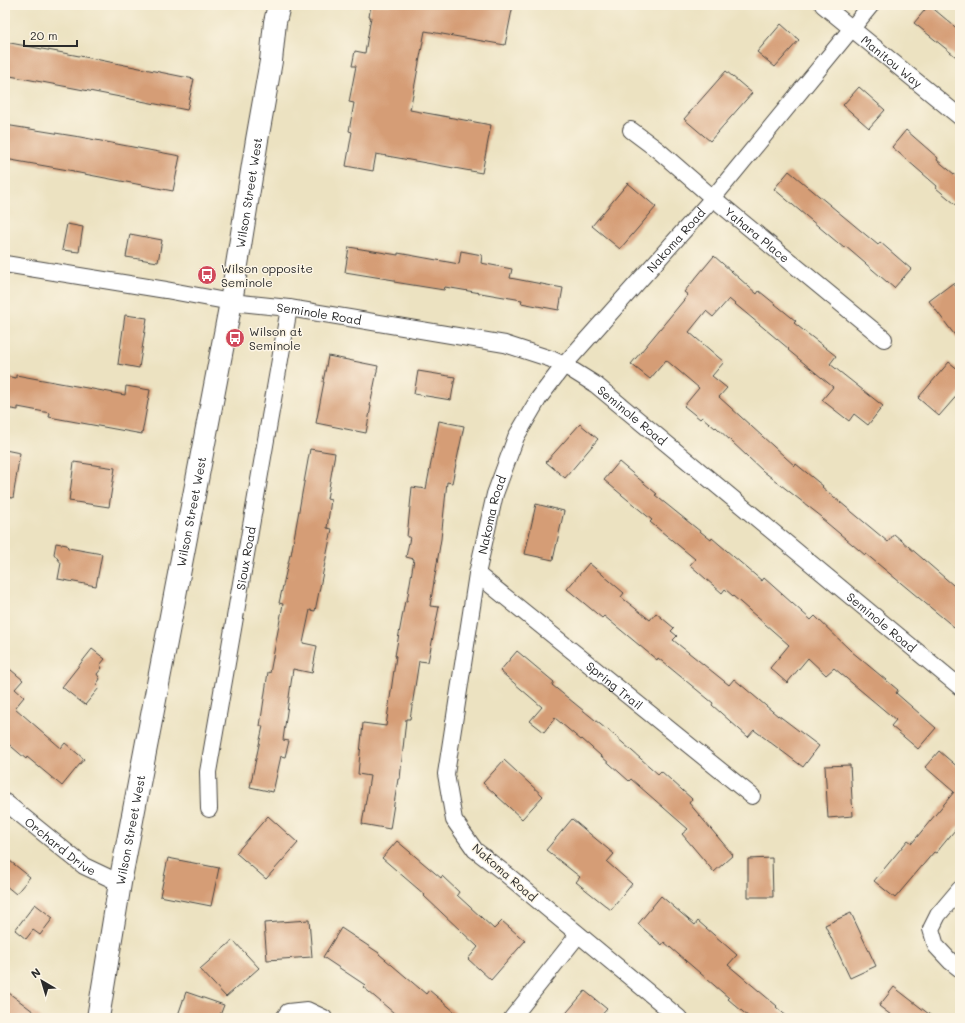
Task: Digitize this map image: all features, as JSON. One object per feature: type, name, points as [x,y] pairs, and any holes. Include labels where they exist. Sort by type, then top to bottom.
[{"type":"main road","name":"Wilson Street West","points":[[98,1018],[120,883],[231,302],[279,5]]},
{"type":"street","name":"Manitou Way","points":[[823,5],[960,117]]},
{"type":"street","name":"Nakoma Road","points":[[679,1018],[475,850],[454,820],[446,774],[477,574],[495,494],[516,437],[539,398],[564,365],[713,198],[871,5]]},
{"type":"street","name":"Yahara Place","points":[[630,130],[659,151],[713,198],[884,339]]},
{"type":"street","name":"Seminole Road","points":[[5,264],[231,302],[289,308],[505,344],[551,359],[564,365],[596,385],[960,687]]},
{"type":"street","name":"Sioux Road","points":[[209,809],[208,772],[289,308]]},
{"type":"street","name":"Spring Trail","points":[[477,574],[752,796]]},
{"type":"street","name":"Orchard Drive","points":[[5,802],[84,866],[120,883]]},
{"type":"street","points":[[960,889],[938,915],[931,929],[936,946],[960,969]]},
{"type":"street","points":[[512,1018],[578,935]]},
{"type":"street","points":[[284,1018],[288,1012],[307,1010],[324,1018]]},
{"type":"building","points":[[371,5],[513,5],[505,45],[425,31],[410,110],[491,125],[482,173],[376,154],[373,171],[346,166],[352,132],[349,131],[354,103],[349,102],[356,66],[352,66],[355,51],[365,53],[371,17],[369,17]]},
{"type":"building","points":[[929,5],[960,31],[960,60],[914,23]]},
{"type":"building","points":[[781,24],[799,40],[775,67],[757,52]]},
{"type":"building","points":[[5,42],[194,79],[187,110],[5,75]]},
{"type":"building","points":[[726,71],[752,93],[710,141],[684,119]]},
{"type":"building","points":[[859,87],[885,110],[869,128],[843,105]]},
{"type":"building","points":[[5,125],[80,137],[180,156],[173,191],[5,159]]},
{"type":"building","points":[[906,130],[938,158],[937,160],[960,179],[960,208],[892,147]]},
{"type":"building","points":[[789,171],[878,245],[880,242],[911,269],[894,288],[845,246],[844,248],[774,189]]},
{"type":"building","points":[[628,183],[656,207],[620,249],[592,226]]},
{"type":"building","points":[[67,224],[83,227],[79,252],[62,250]]},
{"type":"building","points":[[130,234],[162,240],[158,262],[126,257]]},
{"type":"building","points":[[349,247],[398,255],[398,253],[459,264],[461,251],[482,255],[481,263],[512,269],[510,278],[563,288],[559,310],[521,303],[522,300],[445,287],[444,290],[345,272]]},
{"type":"building","points":[[714,256],[757,294],[759,291],[796,321],[794,323],[836,356],[830,364],[883,406],[868,425],[854,414],[849,421],[822,400],[833,387],[729,299],[713,317],[706,311],[689,332],[724,362],[712,376],[727,388],[719,397],[795,466],[796,464],[888,542],[894,534],[960,591],[960,632],[866,554],[865,555],[821,518],[822,517],[763,471],[716,427],[715,428],[702,417],[700,419],[684,406],[699,388],[666,360],[650,379],[631,364],[688,295],[684,292]]},
{"type":"building","points":[[953,283],[960,292],[960,342],[929,301]]},
{"type":"building","points":[[125,315],[147,318],[139,368],[118,364]]},
{"type":"building","points":[[328,356],[378,366],[366,433],[316,423]]},
{"type":"building","points":[[949,362],[960,371],[960,392],[939,416],[918,398]]},
{"type":"building","points":[[418,371],[455,377],[451,400],[414,394]]},
{"type":"building","points":[[16,375],[125,395],[126,386],[150,390],[142,434],[49,417],[50,413],[18,407],[18,410],[5,408],[5,376],[16,378]]},
{"type":"building","points":[[439,421],[464,426],[452,483],[447,482],[441,539],[430,606],[439,607],[428,662],[419,661],[410,719],[406,719],[400,779],[398,779],[390,829],[362,824],[370,776],[358,774],[363,723],[386,726],[395,656],[405,601],[407,601],[414,559],[406,557],[410,537],[407,537],[412,487],[426,489]]},
{"type":"building","points":[[580,424],[598,439],[565,478],[546,462]]},
{"type":"building","points":[[310,449],[335,453],[327,499],[331,500],[327,528],[332,529],[315,611],[310,610],[303,643],[317,646],[312,673],[293,669],[283,740],[289,741],[285,757],[281,756],[273,792],[250,787],[263,726],[260,726],[268,672],[270,673],[283,604],[279,603],[291,555]]},
{"type":"building","points":[[5,450],[20,453],[13,498],[5,497]]},
{"type":"building","points":[[74,462],[115,468],[109,507],[69,501]]},
{"type":"building","points":[[619,462],[657,494],[655,495],[711,540],[712,538],[762,581],[764,578],[811,620],[815,616],[851,651],[898,690],[896,693],[936,728],[918,749],[891,726],[896,720],[834,668],[826,675],[808,658],[787,683],[770,668],[789,645],[725,589],[722,593],[690,565],[695,559],[650,522],[652,520],[604,480]]},
{"type":"building","points":[[536,504],[564,511],[553,560],[525,554]]},
{"type":"building","points":[[56,543],[67,545],[68,548],[102,554],[96,586],[58,579],[61,563],[54,554]]},
{"type":"building","points":[[589,563],[624,593],[621,597],[650,620],[656,613],[674,628],[671,631],[677,636],[673,640],[729,685],[734,679],[778,716],[819,746],[803,767],[754,730],[748,737],[712,705],[713,703],[658,658],[657,660],[604,616],[602,618],[567,589]]},
{"type":"building","points":[[92,649],[105,659],[100,665],[102,668],[97,674],[100,679],[96,685],[99,688],[85,705],[62,687]]},
{"type":"building","points":[[517,651],[554,682],[552,685],[606,728],[658,774],[661,771],[692,799],[689,803],[733,855],[714,872],[682,834],[688,829],[631,779],[629,781],[582,739],[581,740],[555,718],[544,732],[530,721],[542,707],[500,671]]},
{"type":"building","points":[[5,665],[23,680],[15,689],[24,697],[15,708],[61,748],[65,743],[84,759],[62,786],[5,741]]},
{"type":"building","points":[[939,751],[960,769],[960,824],[895,898],[874,881],[908,840],[912,843],[954,792],[925,767]]},
{"type":"building","points":[[504,760],[543,796],[522,819],[483,783]]},
{"type":"building","points":[[850,765],[853,816],[828,818],[825,766]]},
{"type":"building","points":[[268,816],[298,843],[266,879],[236,853]]},
{"type":"building","points":[[572,819],[614,854],[607,862],[632,884],[611,910],[576,882],[580,877],[546,850]]},
{"type":"building","points":[[397,841],[441,878],[442,876],[459,892],[457,895],[494,929],[502,921],[525,941],[491,980],[468,959],[478,947],[424,896],[425,895],[382,858]]},
{"type":"building","points":[[5,857],[30,877],[16,894],[5,885]]},
{"type":"building","points":[[168,858],[219,868],[211,906],[160,896]]},
{"type":"building","points":[[772,858],[773,897],[748,897],[748,859]]},
{"type":"building","points":[[661,896],[695,925],[698,921],[737,955],[728,965],[789,1018],[750,1018],[664,942],[662,945],[638,924]]},
{"type":"building","points":[[35,904],[53,918],[40,935],[33,930],[26,939],[15,930]]},
{"type":"building","points":[[851,913],[876,966],[850,978],[825,925]]},
{"type":"building","points":[[309,920],[312,957],[267,960],[264,923]]},
{"type":"building","points":[[341,928],[379,953],[426,994],[429,990],[462,1018],[400,1018],[363,987],[365,985],[323,957]]},
{"type":"building","points":[[233,940],[259,968],[226,997],[200,969]]},
{"type":"building","points":[[894,987],[934,1018],[895,1018],[879,1006]]},
{"type":"building","points":[[5,990],[42,1018],[5,1018]]},
{"type":"building","points":[[585,991],[607,1009],[599,1018],[562,1018]]},
{"type":"building","points":[[186,992],[224,1005],[219,1018],[177,1018]]},
{"type":"place","name":"Wilson opposite Seminole","points":[[207,275]]},
{"type":"place","name":"Wilson at Seminole","points":[[235,338]]}]
